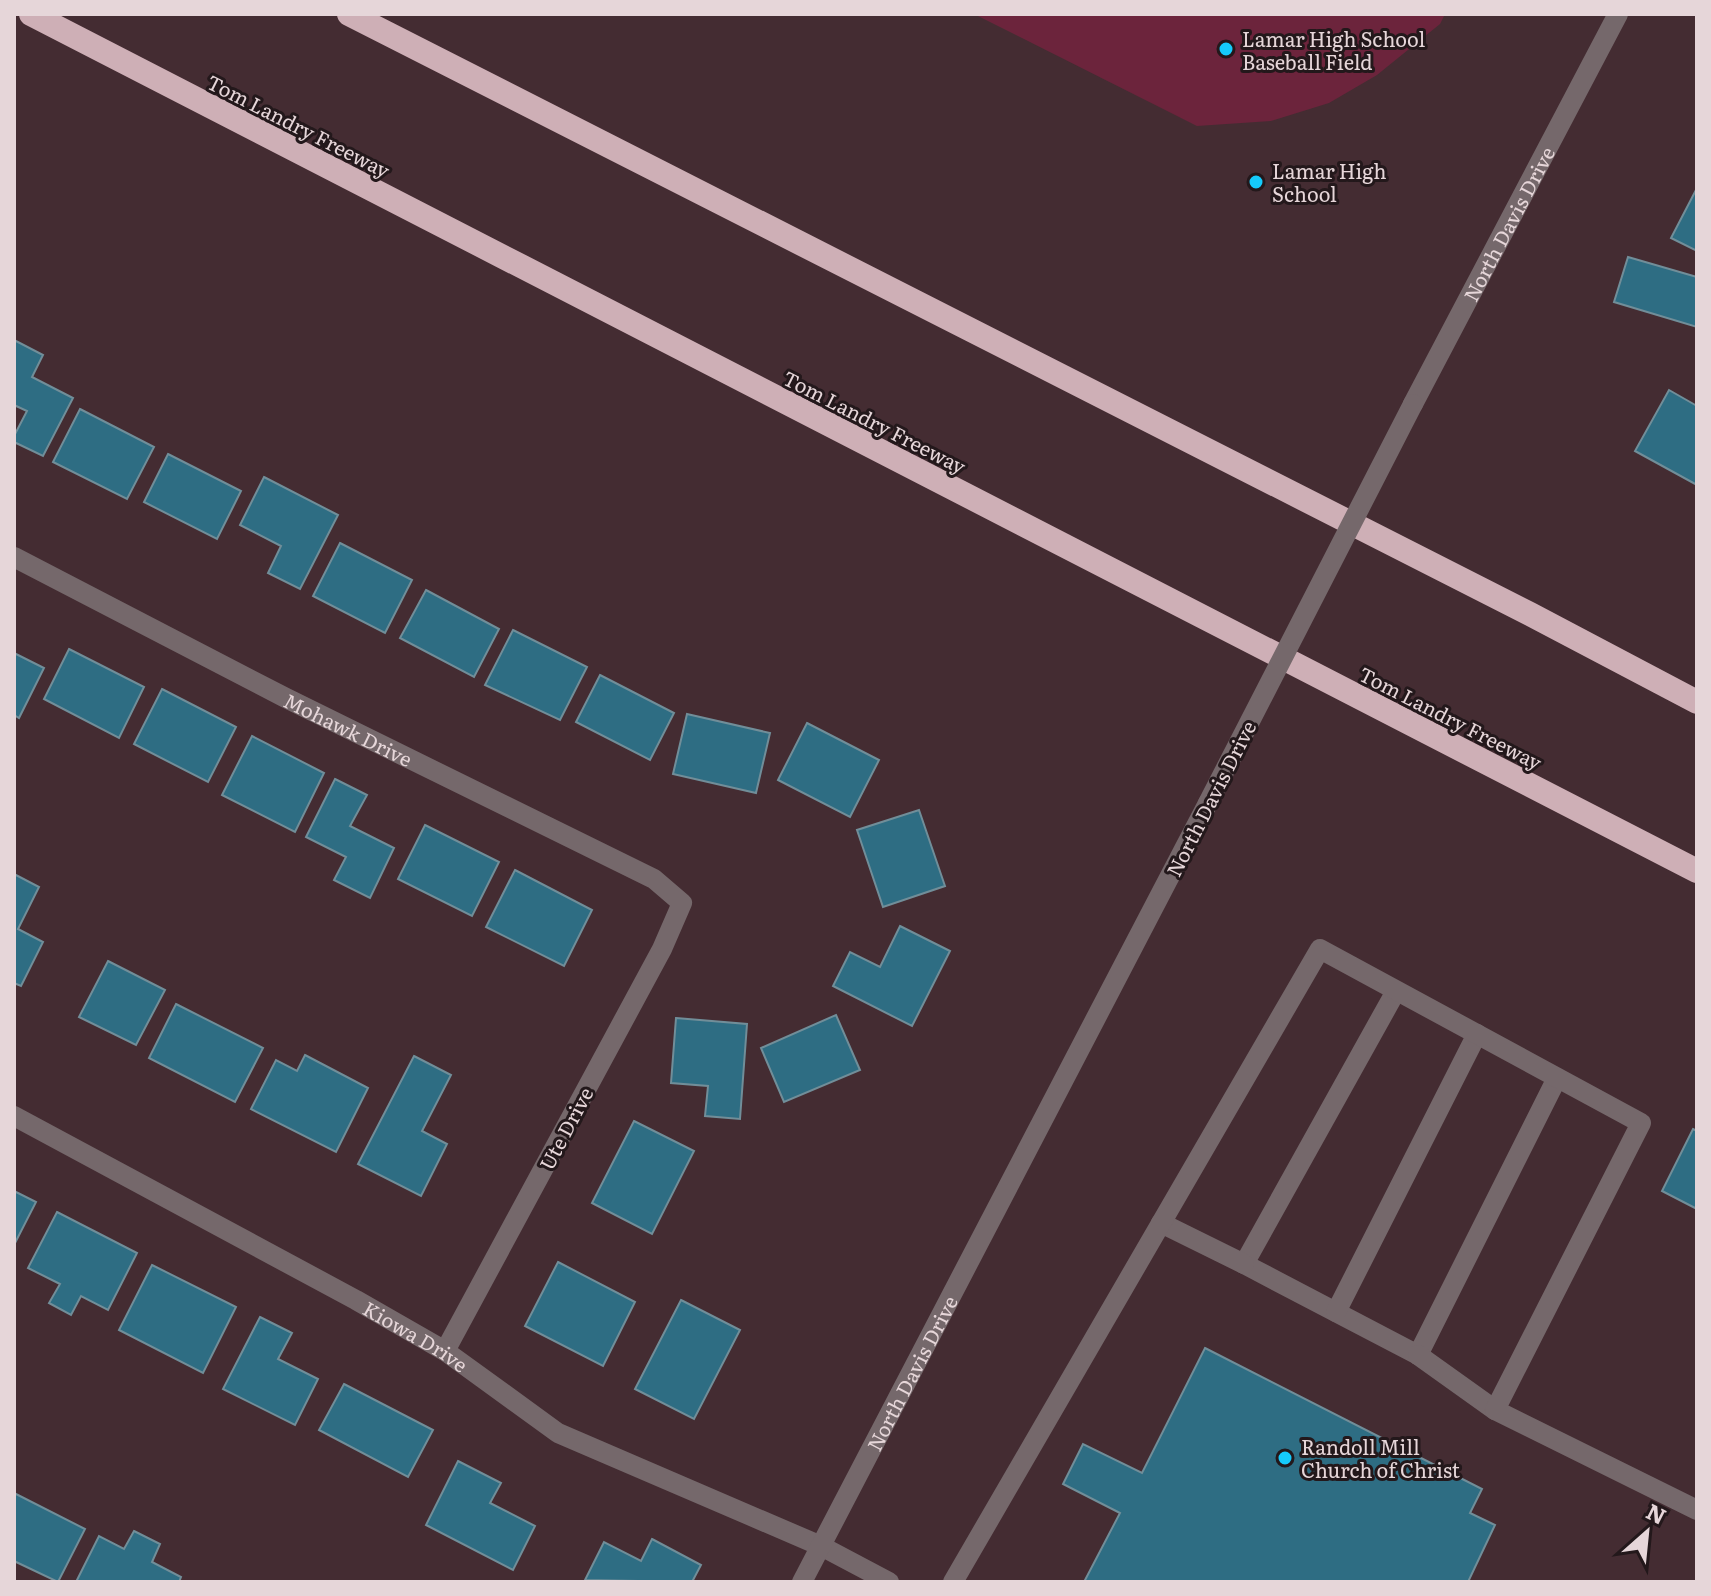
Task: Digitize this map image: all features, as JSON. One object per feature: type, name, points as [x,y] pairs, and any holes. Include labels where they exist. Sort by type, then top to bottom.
[{"type":"highway","name":"Tom Landry Freeway","points":[[31,14],[1697,871]]},
{"type":"highway","points":[[349,14],[1530,614],[1697,702]]},
{"type":"highway","points":[[1530,614],[1697,690]]},
{"type":"street","name":"North Davis Drive","points":[[802,1582],[1618,14]]},
{"type":"street","name":"Mohawk Drive","points":[[14,557],[286,698],[654,879],[682,903]]},
{"type":"street","name":"Ute Drive","points":[[445,1351],[662,949],[682,903]]},
{"type":"street","points":[[953,1582],[1320,949],[1641,1123],[1495,1410]]},
{"type":"street","points":[[1244,1264],[1396,991]]},
{"type":"street","points":[[1336,1312],[1477,1034]]},
{"type":"street","points":[[1418,1355],[1557,1078]]},
{"type":"street","name":"Kiowa Drive","points":[[14,1116],[445,1351],[558,1433],[821,1546],[889,1582]]},
{"type":"street","points":[[1161,1223],[1418,1355],[1495,1410],[1697,1510]]},
{"type":"shaded area","name":"Lamar High School Baseball Field","points":[[974,14],[1445,14],[1440,24],[1377,75],[1329,103],[1271,121],[1197,126]]},
{"type":"building","points":[[1697,188],[1697,251],[1671,238]]},
{"type":"building","points":[[1628,257],[1697,277],[1697,327],[1614,302]]},
{"type":"building","points":[[14,340],[43,355],[32,377],[73,398],[43,456],[14,442],[27,411],[14,405]]},
{"type":"building","points":[[1669,390],[1697,406],[1697,485],[1635,451]]},
{"type":"building","points":[[80,409],[154,447],[127,499],[53,462]]},
{"type":"building","points":[[168,454],[241,491],[217,539],[144,502]]},
{"type":"building","points":[[264,477],[338,515],[300,589],[268,573],[281,546],[240,525]]},
{"type":"building","points":[[340,543],[412,580],[385,633],[313,596]]},
{"type":"building","points":[[426,590],[499,629],[474,677],[400,638]]},
{"type":"building","points":[[513,630],[587,667],[560,720],[485,685]]},
{"type":"building","points":[[69,649],[144,687],[119,738],[44,699]]},
{"type":"building","points":[[14,653],[44,668],[19,718],[14,715]]},
{"type":"building","points":[[600,675],[674,713],[650,760],[576,722]]},
{"type":"building","points":[[162,689],[236,727],[208,782],[134,744]]},
{"type":"building","points":[[687,714],[770,733],[756,793],[673,774]]},
{"type":"building","points":[[807,723],[879,760],[850,817],[778,780]]},
{"type":"building","points":[[252,736],[324,773],[295,832],[222,795]]},
{"type":"building","points":[[335,779],[367,795],[350,826],[394,848],[370,898],[334,880],[346,857],[306,837]]},
{"type":"building","points":[[919,810],[945,886],[883,907],[857,830]]},
{"type":"building","points":[[425,825],[499,862],[472,916],[398,879]]},
{"type":"building","points":[[515,870],[592,910],[564,966],[486,927]]},
{"type":"building","points":[[14,874],[39,887],[18,929],[43,942],[21,986],[14,983]]},
{"type":"building","points":[[900,926],[950,951],[912,1026],[833,986],[850,952],[880,967]]},
{"type":"building","points":[[108,961],[165,990],[136,1045],[79,1017]]},
{"type":"building","points":[[176,1004],[263,1048],[235,1102],[149,1058]]},
{"type":"building","points":[[836,1015],[860,1070],[784,1102],[761,1048]]},
{"type":"building","points":[[676,1018],[747,1024],[740,1119],[705,1116],[708,1086],[671,1083]]},
{"type":"building","points":[[305,1055],[368,1088],[336,1152],[251,1109],[276,1060],[297,1071]]},
{"type":"building","points":[[414,1056],[451,1075],[422,1131],[447,1144],[421,1196],[358,1164]]},
{"type":"building","points":[[634,1121],[694,1151],[652,1234],[592,1203]]},
{"type":"building","points":[[1693,1129],[1697,1131],[1697,1209],[1662,1191]]},
{"type":"building","points":[[14,1191],[36,1202],[14,1245]]},
{"type":"building","points":[[57,1212],[137,1253],[108,1310],[81,1296],[71,1315],[49,1303],[60,1284],[28,1268]]},
{"type":"building","points":[[558,1262],[635,1302],[603,1366],[525,1326]]},
{"type":"building","points":[[152,1265],[236,1307],[203,1373],[119,1330]]},
{"type":"building","points":[[681,1300],[740,1330],[694,1419],[635,1389]]},
{"type":"building","points":[[260,1317],[292,1333],[278,1359],[318,1379],[295,1425],[223,1389]]},
{"type":"building","name":"Randoll Mill Church of Christ","points":[[1205,1348],[1482,1489],[1470,1513],[1495,1525],[1468,1582],[1084,1582],[1120,1513],[1063,1484],[1083,1444],[1142,1473]]},
{"type":"building","points":[[344,1384],[433,1430],[408,1477],[319,1430]]},
{"type":"building","points":[[458,1461],[501,1483],[490,1503],[535,1526],[513,1570],[426,1525]]},
{"type":"building","points":[[14,1493],[85,1529],[58,1582],[14,1561]]},
{"type":"building","points":[[134,1531],[160,1544],[152,1562],[181,1577],[179,1582],[76,1582],[99,1536],[124,1549]]},
{"type":"building","points":[[652,1539],[701,1565],[692,1582],[585,1580],[604,1542],[641,1561]]},
{"type":"place","name":"Lamar High School Baseball Field","points":[[1226,49]]},
{"type":"place","name":"Lamar High School","points":[[1256,182]]},
{"type":"place","name":"Randoll Mill Church of Christ","points":[[1285,1458]]}]
